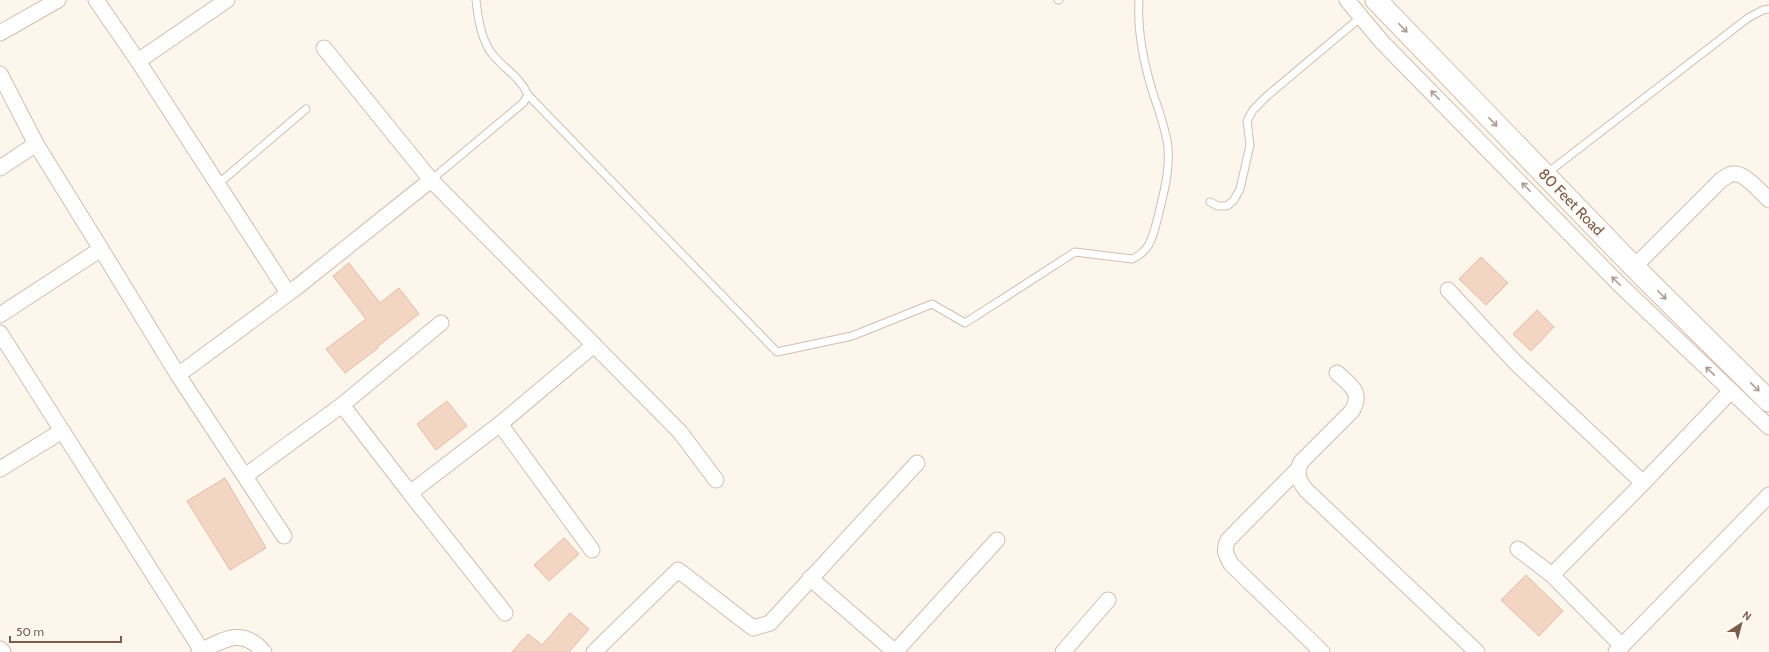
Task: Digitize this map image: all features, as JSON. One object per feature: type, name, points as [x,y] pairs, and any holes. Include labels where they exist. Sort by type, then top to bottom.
[{"type":"street","points":[[96,0],[288,293]]},
{"type":"street","points":[[138,62],[227,0]]},
{"type":"street","points":[[1347,0],[1382,42],[1618,283],[1769,427]]},
{"type":"street","points":[[1361,17],[1379,1]]},
{"type":"street","name":"80 Feet Road","points":[[1379,1],[1634,267],[1769,401]]},
{"type":"street","points":[[0,33],[50,2]]},
{"type":"street","points":[[324,48],[432,180],[680,432],[716,480]]},
{"type":"street","points":[[0,74],[36,144],[178,376],[284,536]]},
{"type":"street","points":[[0,168],[36,144]]},
{"type":"street","points":[[1634,267],[1721,180],[1730,174],[1737,173],[1745,177],[1769,200]]},
{"type":"street","points":[[178,376],[288,293],[394,208],[432,180]]},
{"type":"street","points":[[0,315],[101,249]]},
{"type":"street","points":[[1448,290],[1515,362],[1643,483]]},
{"type":"street","points":[[245,476],[342,405],[441,322]]},
{"type":"street","points":[[0,333],[200,651],[233,637],[246,637],[256,643],[264,652]]},
{"type":"street","points":[[410,493],[500,424],[594,345]]},
{"type":"street","points":[[1322,652],[1231,564],[1224,548],[1228,540],[1297,470],[1301,462],[1352,411],[1357,403],[1357,394],[1352,386],[1337,373]]},
{"type":"street","points":[[1552,574],[1643,483],[1731,390]]},
{"type":"street","points":[[342,405],[505,613]]},
{"type":"street","points":[[500,424],[592,550]]},
{"type":"street","points":[[0,468],[62,431]]},
{"type":"street","points":[[594,652],[678,570],[753,628],[770,622],[916,463]]},
{"type":"street","points":[[1297,470],[1299,481],[1306,490],[1477,652]]},
{"type":"street","points":[[1518,549],[1552,574],[1619,649],[1769,495]]},
{"type":"street","points":[[810,578],[895,652],[997,540]]},
{"type":"street","points":[[1063,652],[1108,600]]},
{"type":"street","points":[[0,649],[3,652]]},
{"type":"lane","points":[[476,0],[480,30],[490,51],[523,85],[528,96],[777,352],[852,336],[932,304],[965,323],[1075,252],[1132,259],[1140,256],[1152,242],[1167,177],[1168,149],[1164,124],[1152,90],[1143,52],[1138,22],[1139,0]]},
{"type":"lane","points":[[1545,175],[1748,18],[1763,10],[1769,9]]},
{"type":"lane","points":[[1210,202],[1218,206],[1227,206],[1234,200],[1240,189],[1250,145],[1247,121],[1253,110],[1267,96],[1361,17]]},
{"type":"lane","points":[[432,180],[523,103],[528,96]]},
{"type":"lane","points":[[218,184],[306,109]]},
{"type":"building","points":[[1481,257],[1508,283],[1486,305],[1459,279]]},
{"type":"building","points":[[349,263],[380,303],[399,288],[419,314],[345,373],[326,349],[366,319],[333,276]]},
{"type":"building","points":[[1537,310],[1554,327],[1531,351],[1513,334]]},
{"type":"building","points":[[447,401],[467,426],[436,450],[417,424]]},
{"type":"building","points":[[225,478],[266,548],[230,570],[187,501]]},
{"type":"building","points":[[564,538],[579,554],[549,581],[534,565]]},
{"type":"building","points":[[1526,575],[1563,611],[1539,636],[1501,600]]},
{"type":"building","points":[[570,613],[589,629],[569,652],[512,652],[528,634],[542,645]]}]
